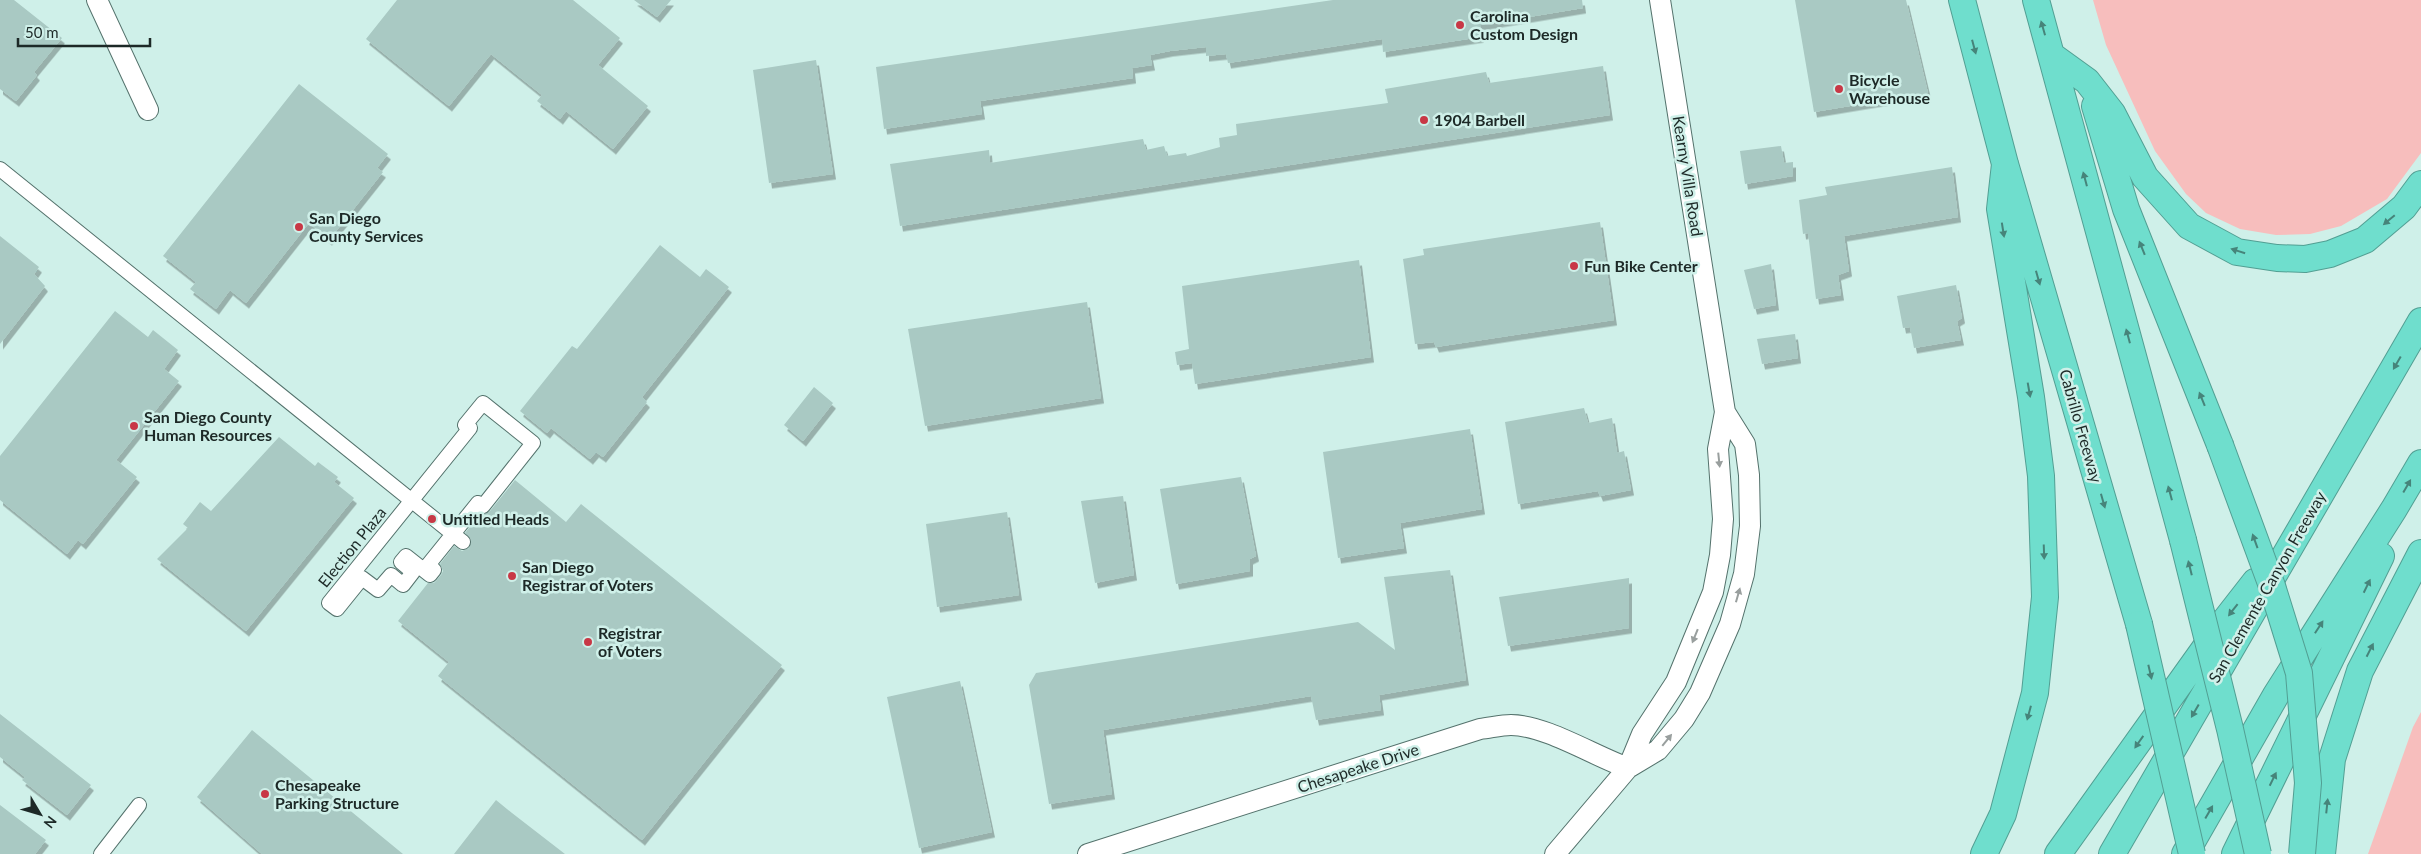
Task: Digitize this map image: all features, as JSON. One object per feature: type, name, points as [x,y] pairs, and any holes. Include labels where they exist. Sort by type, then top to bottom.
[{"type":"highway","name":"Cabrillo Freeway","points":[[1962,0],[2005,164],[2139,624],[2192,854]]},
{"type":"highway","points":[[2036,0],[2183,540],[2228,719],[2258,854]]},
{"type":"highway","points":[[2051,55],[2087,81],[2112,113],[2145,178],[2189,226],[2236,252],[2277,258],[2305,259],[2330,254],[2364,240],[2404,207],[2421,184]]},
{"type":"highway","points":[[2087,81],[2126,209],[2220,444],[2272,586],[2299,673],[2308,783],[2302,854]]},
{"type":"highway","points":[[1984,854],[2003,814],[2035,692],[2045,597],[2041,476],[2031,397],[2000,209],[2005,164]]},
{"type":"highway","name":"San Clemente Canyon Freeway","points":[[2112,854],[2421,321]]},
{"type":"highway","points":[[2185,854],[2276,695],[2394,510],[2421,463]]},
{"type":"highway","points":[[2058,854],[2109,786],[2223,622],[2316,502]]},
{"type":"highway","points":[[2235,854],[2383,552],[2394,510]]},
{"type":"highway","points":[[2322,854],[2332,759],[2360,671],[2421,553]]},
{"type":"main road","points":[[97,0],[148,110]]},
{"type":"main road","name":"Kearny Villa Road","points":[[1555,854],[1628,768],[1642,734],[1676,682],[1712,592],[1720,555],[1722,489],[1718,449],[1725,412],[1660,0]]},
{"type":"main road","name":"Kearny Villa Road","points":[[1628,768],[1658,750],[1684,719],[1700,693],[1730,624],[1742,582],[1750,526],[1745,444],[1725,412]]},
{"type":"main road","name":"Chesapeake Drive","points":[[1088,854],[1480,729],[1512,725],[1543,730],[1599,757],[1628,768]]},
{"type":"street","points":[[0,168],[458,538]]},
{"type":"street","name":"Election Plaza","points":[[483,403],[532,443],[483,506],[478,502],[458,538],[428,565],[434,570],[430,575],[406,556],[401,562],[413,572],[403,585],[391,575],[378,590],[362,578],[337,609],[329,603],[470,428],[465,425],[483,403]]},
{"type":"street","points":[[101,854],[138,805]]},
{"type":"shaded area","points":[[2093,0],[2421,0],[2421,153],[2387,199],[2341,226],[2310,234],[2276,235],[2240,229],[2206,213],[2186,194],[2155,151],[2106,45]]},
{"type":"shaded area","points":[[2421,712],[2421,854],[2368,854],[2413,727]]},
{"type":"building","points":[[0,0],[14,0],[62,38],[34,72],[37,75],[16,101],[0,89]]},
{"type":"building","points":[[397,0],[573,0],[620,38],[598,65],[648,106],[613,149],[566,111],[560,119],[537,101],[542,95],[491,54],[449,106],[366,39]]},
{"type":"building","points":[[634,0],[671,0],[657,17]]},
{"type":"building","points":[[1333,0],[1582,0],[1583,8],[1480,25],[1481,37],[1383,52],[1382,39],[1228,63],[1226,54],[1206,56],[1206,47],[1170,51],[1150,55],[1152,65],[1132,68],[1133,78],[980,101],[982,114],[884,129],[876,67]]},
{"type":"building","points":[[1795,0],[1906,0],[1928,93],[1814,112]]},
{"type":"building","points":[[816,60],[833,174],[769,183],[753,70]]},
{"type":"building","points":[[1603,66],[1610,115],[900,226],[890,164],[989,150],[990,163],[1143,139],[1146,150],[1164,146],[1167,156],[1186,153],[1187,156],[1220,147],[1219,138],[1237,135],[1236,124],[1388,103],[1385,89],[1486,72],[1489,83]]},
{"type":"building","points":[[299,84],[388,154],[377,168],[383,172],[329,240],[309,223],[246,303],[230,290],[216,309],[190,289],[196,282],[163,256]]},
{"type":"building","points":[[1781,146],[1784,163],[1793,162],[1793,176],[1745,184],[1740,151]]},
{"type":"building","points":[[1952,167],[1958,217],[1844,236],[1849,271],[1838,275],[1841,295],[1816,299],[1808,233],[1803,234],[1799,200],[1827,195],[1825,187]]},
{"type":"building","points":[[1600,222],[1614,320],[1436,347],[1434,342],[1415,344],[1403,259],[1424,255],[1423,249]]},
{"type":"building","points":[[0,236],[39,267],[34,274],[45,286],[0,344]]},
{"type":"building","points":[[660,245],[700,277],[706,269],[729,287],[642,397],[647,402],[603,457],[596,452],[590,459],[551,428],[547,433],[520,411],[572,346],[577,349]]},
{"type":"building","points":[[1359,260],[1371,357],[1195,384],[1192,363],[1177,365],[1175,352],[1189,349],[1182,286]]},
{"type":"building","points":[[1771,264],[1776,305],[1754,309],[1744,270]]},
{"type":"building","points":[[1956,285],[1962,318],[1957,321],[1961,340],[1914,348],[1910,327],[1903,328],[1897,296]]},
{"type":"building","points":[[1087,302],[1101,398],[925,426],[908,329]]},
{"type":"building","points":[[115,311],[148,337],[153,330],[178,350],[164,369],[179,381],[116,460],[137,477],[83,544],[78,540],[67,554],[0,500],[0,456]]},
{"type":"building","points":[[1795,334],[1798,358],[1762,364],[1757,339]]},
{"type":"building","points":[[814,387],[833,403],[803,441],[784,425]]},
{"type":"building","points":[[1584,408],[1588,423],[1612,418],[1617,453],[1624,451],[1631,490],[1600,496],[1598,491],[1518,504],[1505,422]]},
{"type":"building","points":[[1470,429],[1482,509],[1400,523],[1404,548],[1338,558],[1323,452]]},
{"type":"building","points":[[279,437],[315,466],[318,462],[338,477],[334,482],[354,498],[246,631],[157,559],[188,528],[183,524],[200,502],[211,511]]},
{"type":"building","points":[[1241,477],[1256,556],[1250,559],[1250,571],[1176,584],[1160,489]]},
{"type":"building","name":"Registrar of Voters","points":[[515,480],[566,522],[581,504],[782,665],[642,840],[438,676],[449,662],[398,621],[428,583],[434,583],[441,575],[443,571],[440,564],[454,546],[462,551],[469,548],[471,539],[465,533],[480,514],[490,511]]},
{"type":"building","points":[[1123,496],[1134,575],[1095,583],[1081,501]]},
{"type":"building","points":[[1007,512],[1019,595],[937,607],[926,524]]},
{"type":"building","points":[[1450,570],[1466,680],[1379,695],[1381,710],[1316,720],[1311,696],[1103,730],[1112,794],[1049,804],[1029,685],[1036,673],[1358,622],[1395,650],[1384,577]]},
{"type":"building","points":[[1629,578],[1629,628],[1508,646],[1499,597]]},
{"type":"building","points":[[960,681],[992,832],[919,848],[887,697]]},
{"type":"building","points":[[0,714],[91,785],[67,815],[22,780],[25,777],[0,757]]},
{"type":"building","name":"Chesapeake Parking Structure","points":[[252,730],[403,854],[262,854],[197,797]]},
{"type":"building","points":[[496,800],[512,813],[565,854],[454,854]]},
{"type":"building","points":[[0,805],[46,840],[35,854],[0,854]]},
{"type":"place","name":"Carolina Custom Design","points":[[1460,25]]},
{"type":"place","name":"Bicycle Warehouse","points":[[1839,89]]},
{"type":"place","name":"1904 Barbell","points":[[1424,120]]},
{"type":"place","name":"San Diego County Services","points":[[299,227]]},
{"type":"place","name":"Fun Bike Center","points":[[1574,266]]},
{"type":"place","name":"San Diego County Human Resources","points":[[134,426]]},
{"type":"place","name":"Untitled Heads","points":[[432,519]]},
{"type":"place","name":"San Diego Registrar of Voters","points":[[512,576]]},
{"type":"place","name":"Registrar of Voters","points":[[588,642]]},
{"type":"place","name":"Chesapeake Parking Structure","points":[[265,794]]}]
